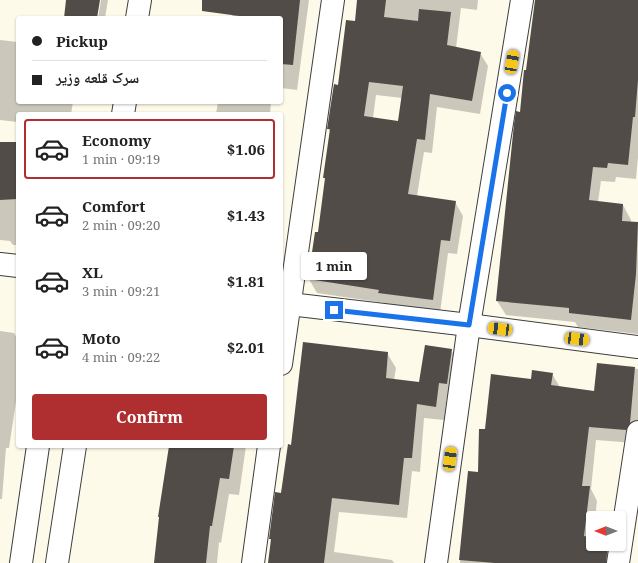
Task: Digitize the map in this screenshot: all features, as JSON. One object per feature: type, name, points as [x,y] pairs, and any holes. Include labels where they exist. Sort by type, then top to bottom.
[{"type":"street","points":[[137,16],[140,0]]},
{"type":"street","points":[[283,334],[285,304],[333,0]]},
{"type":"street","points":[[436,563],[469,325],[522,0]]},
{"type":"street","points":[[0,264],[16,266]]},
{"type":"street","points":[[285,304],[469,325],[638,347]]},
{"type":"street","points":[[618,563],[638,432]]},
{"type":"street","points":[[21,563],[38,448]]},
{"type":"street","points":[[57,563],[75,448]]},
{"type":"street","points":[[253,563],[270,448]]},
{"type":"building","points":[[66,0],[100,0],[97,16],[64,16]]},
{"type":"building","points":[[202,0],[300,0],[293,65],[283,64],[283,16],[239,16],[202,11]]},
{"type":"building","points":[[357,0],[386,0],[384,17],[418,21],[419,9],[451,12],[447,45],[481,52],[472,101],[430,94],[425,140],[417,139],[408,194],[456,201],[450,241],[441,240],[433,300],[378,293],[379,290],[308,279],[315,232],[318,232],[325,178],[323,178],[330,129],[327,129],[334,84],[338,85],[346,20],[355,21]],"holes":[[[369,82],[403,86],[398,121],[364,116]]]},
{"type":"building","points":[[535,0],[638,0],[638,80],[635,117],[633,117],[628,165],[608,163],[607,168],[593,167],[589,200],[623,204],[622,221],[638,222],[636,274],[631,320],[569,313],[569,308],[496,301],[514,124],[516,111],[520,112],[524,70],[526,70]]},
{"type":"building","points":[[0,142],[16,142],[16,199],[0,200]]},
{"type":"building","points":[[303,342],[388,352],[386,378],[419,382],[425,345],[452,349],[447,384],[439,383],[436,407],[417,404],[412,458],[404,458],[399,505],[332,498],[324,563],[268,563],[271,539],[269,539],[275,492],[281,493],[288,444],[291,445]]},
{"type":"building","points":[[597,363],[635,367],[630,423],[626,430],[589,427],[582,486],[590,486],[584,536],[586,536],[586,551],[607,551],[606,563],[495,563],[459,560],[468,471],[478,472],[479,429],[485,429],[491,374],[531,379],[532,370],[553,373],[551,385],[594,391]]},
{"type":"building","points":[[169,448],[234,448],[229,479],[220,478],[212,526],[210,526],[206,563],[154,563],[158,517]]},
{"type":"route","points":[[334,310],[469,325],[507,93]]}]
